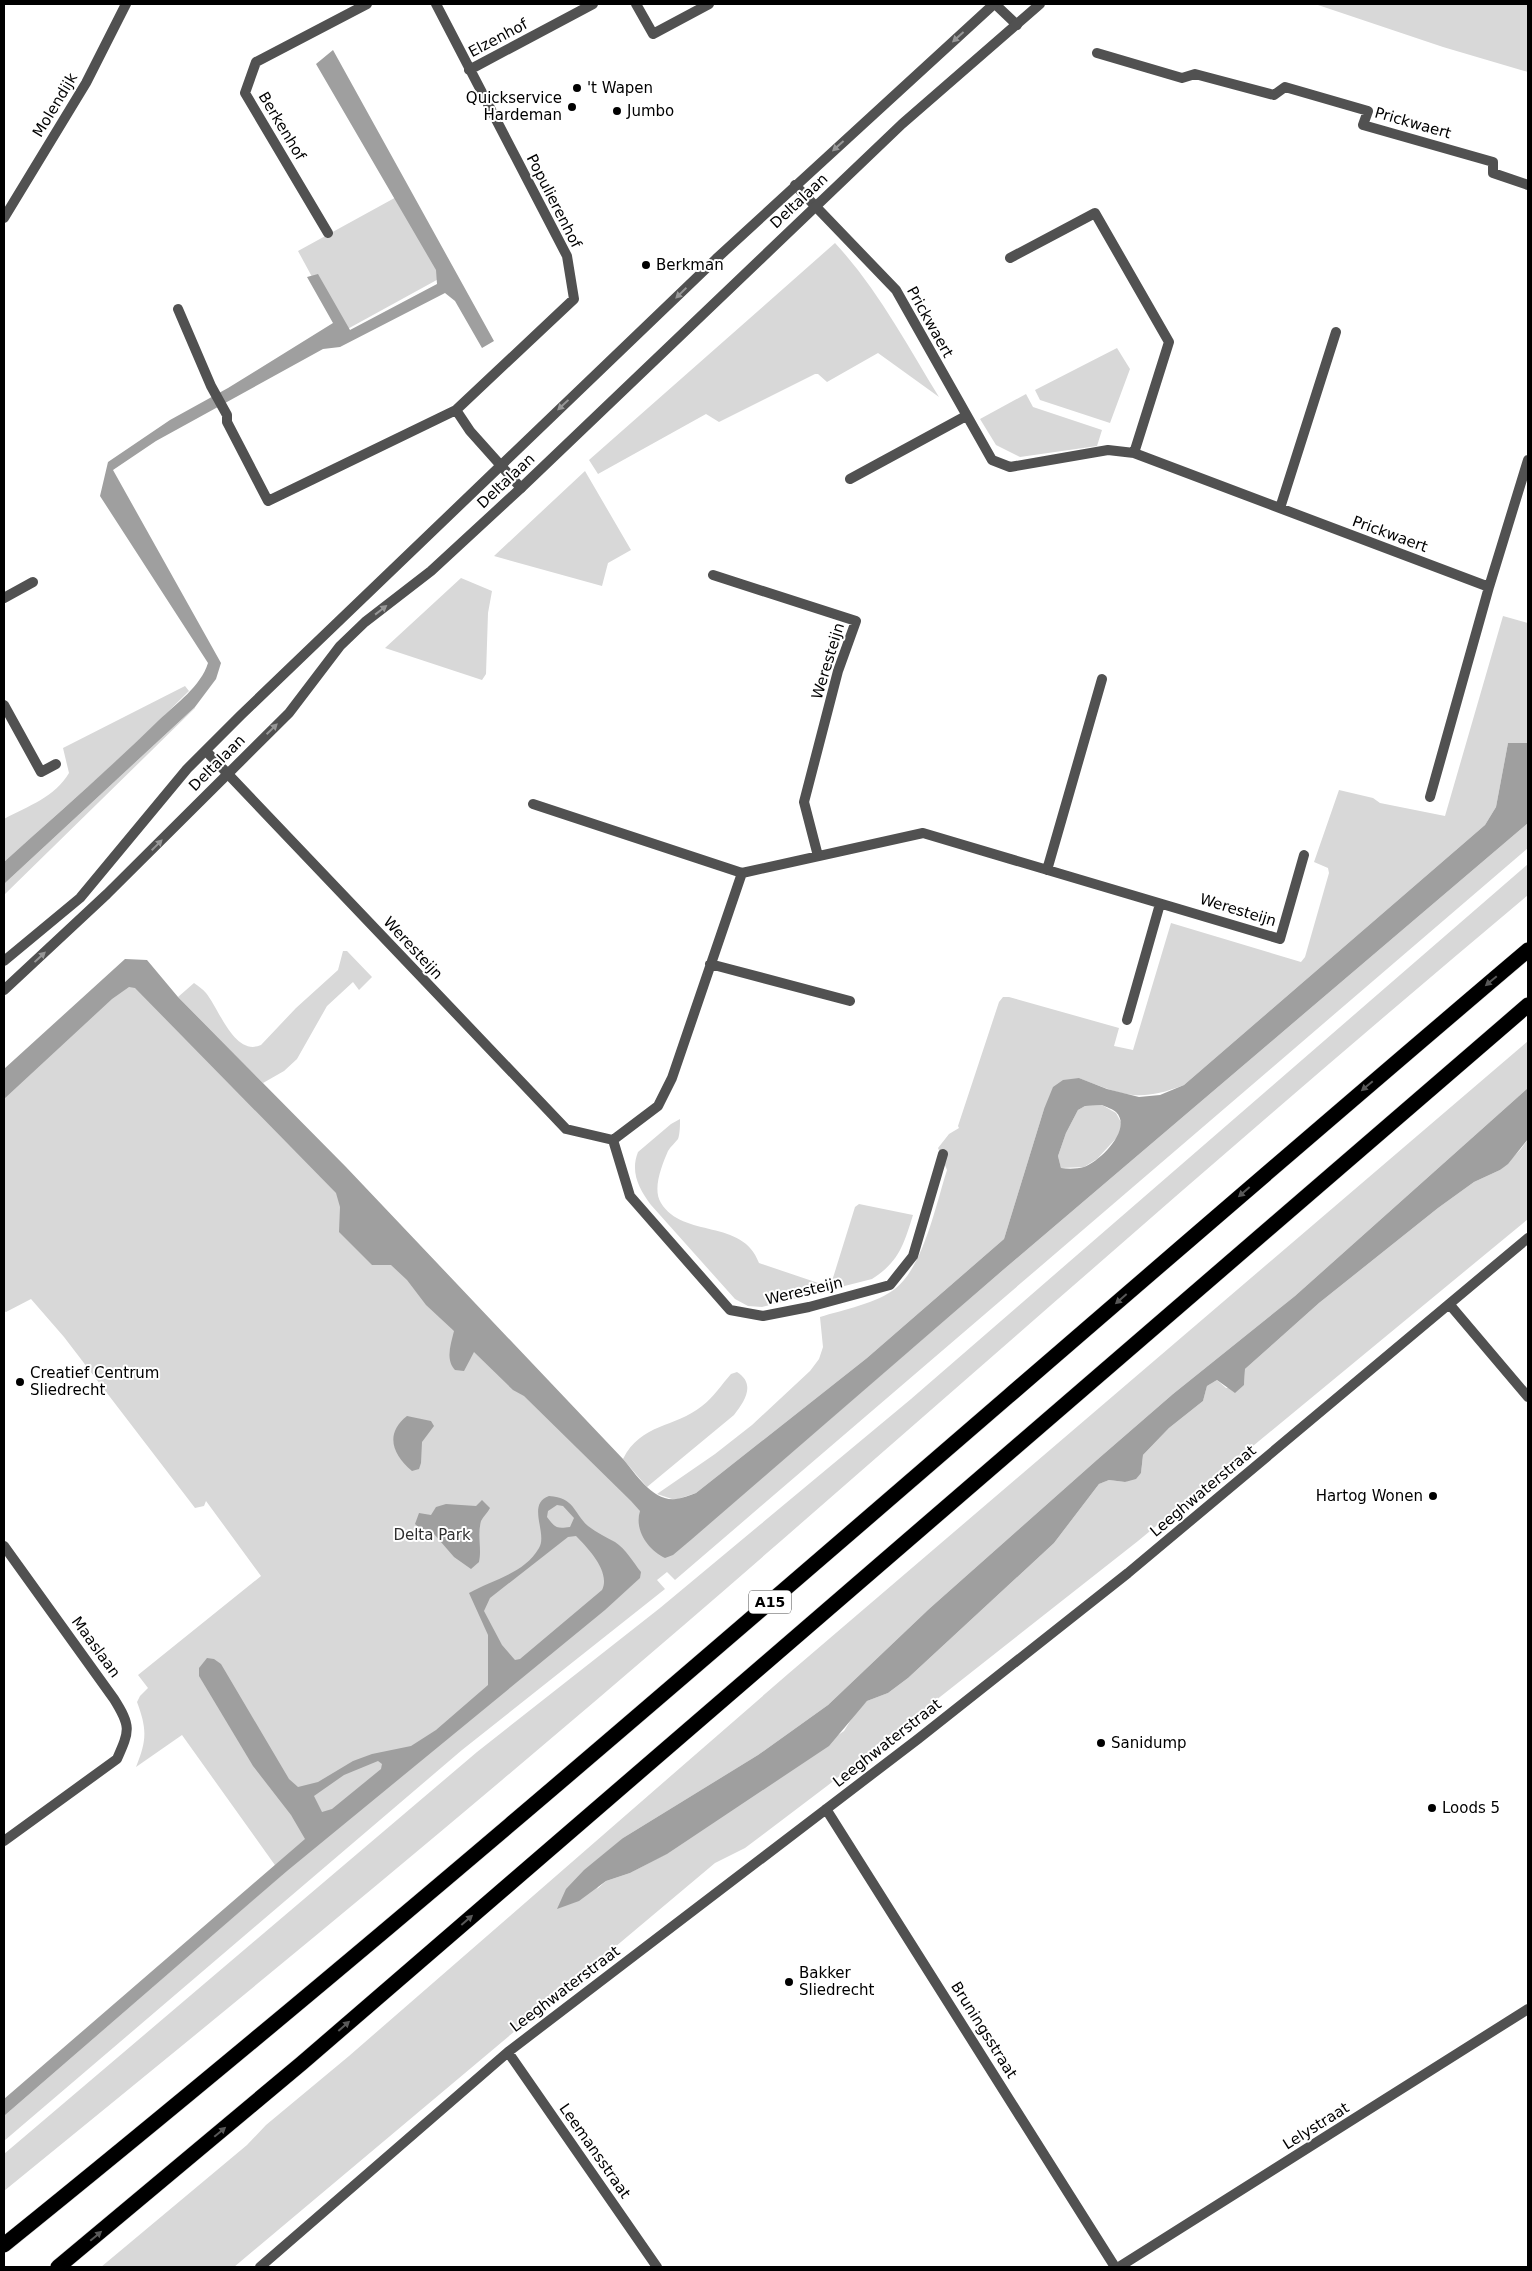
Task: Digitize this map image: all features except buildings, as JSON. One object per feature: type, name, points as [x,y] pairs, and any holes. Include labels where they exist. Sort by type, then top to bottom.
[{"type":"highway","name":"A15","points":[[4,2245],[201,2084],[615,1736],[1332,1116],[1528,950]]},
{"type":"highway","name":"A15","points":[[58,2267],[302,2063],[1528,1005]]},
{"type":"street","name":"Molendijk","points":[[4,218],[86,83],[126,4]]},
{"type":"street","name":"Berkenhof","points":[[328,233],[245,93],[256,62],[368,4]]},
{"type":"street","name":"Populierenhof","points":[[178,309],[211,386],[226,415],[227,422],[268,501],[456,410],[574,298],[567,256],[436,4]]},
{"type":"street","name":"Elzenhof","points":[[469,70],[593,4]]},
{"type":"street","points":[[636,4],[653,34],[709,4]]},
{"type":"street","points":[[994,4],[1017,25]]},
{"type":"street","name":"Deltalaan","points":[[4,961],[80,898],[187,769],[500,464],[795,185],[994,4]]},
{"type":"street","name":"Deltalaan","points":[[4,990],[107,894],[289,713],[340,646],[365,622],[431,570],[521,488],[717,298],[902,124],[1040,4]]},
{"type":"street","name":"Prickwaert","points":[[1096,53],[1182,78],[1195,74],[1274,95],[1285,87],[1368,111],[1363,125],[1493,162],[1492,173],[1528,184]]},
{"type":"street","name":"Prickwaert","points":[[795,185],[896,290],[992,460],[1010,467],[1108,450],[1134,453],[1489,587]]},
{"type":"street","points":[[1010,258],[1095,213],[1169,342],[1134,453]]},
{"type":"street","points":[[1280,508],[1336,332]]},
{"type":"street","points":[[456,410],[470,431],[521,488]]},
{"type":"street","points":[[850,479],[966,416]]},
{"type":"street","points":[[1430,797],[1489,587],[1528,460]]},
{"type":"street","name":"Weresteijn","points":[[712,575],[856,621],[838,672],[804,802],[818,856]]},
{"type":"street","points":[[4,598],[33,582]]},
{"type":"street","points":[[1047,870],[1102,679]]},
{"type":"street","points":[[4,705],[41,772],[56,764]]},
{"type":"street","name":"Weresteijn","points":[[206,751],[566,1129],[613,1140],[630,1196],[730,1310],[763,1316],[809,1307],[890,1285],[913,1256],[943,1154]]},
{"type":"street","points":[[534,804],[742,873],[672,1078],[658,1106],[613,1140]]},
{"type":"street","name":"Weresteijn","points":[[742,873],[923,833],[1280,939],[1304,855]]},
{"type":"street","points":[[1127,1020],[1160,904]]},
{"type":"street","points":[[710,964],[850,1001]]},
{"type":"street","name":"Leeghwaterstraat","points":[[260,2267],[508,2052],[918,1739],[1128,1573],[1528,1238]]},
{"type":"street","points":[[1450,1305],[1528,1397]]},
{"type":"street","name":"Maaslaan","points":[[4,1546],[114,1699],[127,1720],[126,1739],[117,1759],[104,1771],[4,1841]]},
{"type":"street","name":"Bruningsstraat","points":[[826,1809],[1117,2267]]},
{"type":"street","name":"Lelystraat","points":[[1117,2267],[1528,2008]]},
{"type":"street","name":"Leemansstraat","points":[[508,2052],[657,2267]]},
{"type":"green space","points":[[1315,4],[1528,4],[1528,72],[1443,47]]},
{"type":"green space","points":[[400,195],[444,276],[342,332],[298,251]]},
{"type":"green space","points":[[835,243],[878,298],[939,397],[878,353],[827,382],[818,374],[815,374],[719,422],[706,414],[598,474],[589,460]]},
{"type":"green space","points":[[1117,348],[1130,369],[1110,423],[1040,400],[1035,390]]},
{"type":"green space","points":[[1026,394],[1033,407],[1102,430],[1097,446],[1020,457],[996,445],[980,419]]},
{"type":"green space","points":[[585,471],[631,550],[608,563],[602,586],[494,556]]},
{"type":"green space","points":[[461,578],[492,591],[488,613],[486,674],[482,680],[385,648]]},
{"type":"green space","points":[[1503,616],[1528,623],[1528,743],[1508,743],[1496,807],[1485,825],[1184,1085],[1154,1094],[1131,1095],[1079,1078],[1044,1109],[1004,1239],[867,1358],[696,1493],[675,1500],[657,1494],[715,1454],[752,1425],[810,1371],[819,1359],[823,1347],[820,1317],[860,1306],[880,1298],[896,1288],[906,1278],[922,1250],[947,1170],[938,1148],[949,1134],[959,1128],[958,1126],[999,1002],[1003,997],[1009,997],[1119,1028],[1114,1046],[1133,1050],[1171,923],[1301,962],[1305,957],[1329,873],[1328,868],[1314,862],[1339,790],[1373,798],[1380,803],[1445,816]]},
{"type":"green space","points":[[185,686],[189,691],[130,749],[4,862],[4,819],[49,795],[63,781],[69,773],[63,748]]},
{"type":"green space","points":[[195,708],[4,895],[4,884]]},
{"type":"green space","name":"Delta Park","points":[[1528,823],[1528,848],[675,1580],[667,1572],[657,1580],[665,1589],[462,1750],[4,2141],[4,2116],[282,1875],[182,1735],[136,1767],[144,1742],[143,1720],[137,1702],[148,1688],[138,1675],[261,1576],[206,1501],[204,1506],[195,1508],[64,1337],[31,1299],[6,1312],[4,1311],[4,1089],[142,960],[684,1545],[1003,1270]]},
{"type":"green space","points":[[1528,864],[1528,895],[1210,1167],[600,1697],[346,1911],[4,2191],[4,2154],[477,1752],[660,1608],[911,1399]]},
{"type":"green space","points":[[343,951],[347,951],[372,977],[359,990],[353,982],[327,1006],[297,1059],[284,1071],[263,1083],[178,997],[194,983],[206,993],[236,1038],[243,1044],[252,1047],[261,1045],[296,1008],[338,970]]},
{"type":"green space","points":[[1528,1041],[1528,1088],[1295,1296],[1173,1394],[1098,1459],[929,1609],[828,1705],[758,1755],[623,1838],[597,1889],[606,1881],[630,1873],[666,1854],[844,1731],[854,1715],[867,1701],[888,1693],[908,1678],[1054,1543],[1099,1484],[1109,1480],[1125,1482],[1141,1473],[1143,1455],[1169,1428],[1203,1401],[1207,1386],[1217,1380],[1226,1388],[1244,1385],[1245,1369],[1319,1303],[1438,1208],[1474,1182],[1500,1170],[1521,1149],[1528,1139],[1528,1219],[1138,1541],[827,1786],[745,1848],[715,1863],[234,2267],[101,2267],[247,2145],[266,2125],[349,2056],[788,1674]]},
{"type":"green space","points":[[1102,1105],[1116,1113],[1122,1124],[1121,1133],[1097,1159],[1084,1167],[1061,1168],[1058,1156],[1066,1133],[1078,1110],[1085,1106]]},
{"type":"green space","points":[[680,1119],[678,1139],[668,1151],[661,1170],[657,1191],[661,1203],[671,1214],[683,1221],[727,1234],[740,1240],[751,1249],[759,1263],[833,1288],[832,1281],[855,1207],[859,1204],[913,1215],[899,1252],[889,1266],[872,1279],[762,1307],[748,1306],[735,1299],[651,1205],[637,1180],[635,1166],[638,1152],[671,1124]]},
{"type":"green space","points":[[737,1372],[746,1382],[747,1393],[734,1415],[647,1487],[623,1459],[630,1447],[649,1432],[681,1419],[702,1406],[714,1395],[731,1374]]},
{"type":"shaded area","points":[[333,50],[494,341],[482,348],[455,301],[445,293],[340,347],[323,349],[156,441],[113,470],[221,663],[216,679],[195,707],[4,884],[4,862],[187,694],[200,679],[208,663],[100,496],[108,462],[170,420],[228,388],[333,323],[307,277],[318,274],[350,330],[437,284],[436,270],[316,64]]},
{"type":"shaded area","points":[[1508,743],[1528,743],[1528,823],[1003,1270],[692,1539],[673,1555],[665,1558],[653,1550],[644,1539],[639,1525],[640,1511],[524,1396],[513,1390],[474,1352],[464,1371],[455,1370],[449,1356],[454,1331],[426,1305],[407,1280],[391,1265],[372,1265],[339,1232],[340,1207],[336,1193],[135,988],[129,987],[112,999],[4,1099],[4,1069],[125,959],[147,960],[178,997],[346,1167],[623,1459],[639,1479],[660,1496],[668,1499],[679,1499],[696,1493],[867,1358],[1004,1239],[1044,1109],[1053,1087],[1063,1080],[1079,1078],[1107,1089],[1139,1097],[1160,1095],[1184,1085],[1485,825],[1496,807]],"holes":[[[1102,1105],[1115,1111],[1120,1119],[1118,1135],[1106,1151],[1091,1164],[1072,1169],[1061,1168],[1058,1156],[1066,1133],[1078,1110],[1085,1106]]]},
{"type":"shaded area","points":[[1528,1088],[1528,1139],[1508,1164],[1500,1170],[1474,1182],[1438,1208],[1319,1303],[1245,1369],[1244,1385],[1235,1393],[1217,1380],[1207,1386],[1203,1401],[1169,1428],[1143,1455],[1141,1473],[1136,1479],[1125,1482],[1109,1480],[1099,1484],[1054,1543],[908,1678],[888,1693],[867,1701],[829,1746],[667,1854],[630,1873],[606,1881],[579,1901],[557,1909],[566,1889],[584,1870],[623,1838],[758,1755],[828,1705],[929,1609],[1098,1459],[1173,1394],[1295,1296]]},
{"type":"shaded area","points":[[407,1416],[431,1421],[434,1426],[422,1442],[419,1469],[412,1471],[405,1465],[396,1451],[393,1437],[395,1430]]},
{"type":"shaded area","points":[[549,1496],[558,1497],[573,1506],[588,1526],[623,1548],[641,1572],[640,1578],[605,1610],[287,1871],[4,2116],[4,2099],[305,1839],[291,1815],[253,1766],[199,1676],[199,1668],[207,1658],[214,1659],[221,1664],[289,1779],[298,1787],[318,1782],[353,1761],[372,1754],[411,1746],[436,1730],[488,1685],[488,1635],[469,1593],[517,1570],[533,1557],[541,1542],[538,1512],[542,1500]],"holes":[[[557,1505],[563,1506],[574,1518],[570,1527],[557,1527],[547,1517],[548,1511]],[[576,1536],[597,1561],[603,1576],[602,1590],[520,1659],[515,1660],[502,1645],[484,1611],[490,1598],[568,1537]],[[378,1761],[382,1764],[381,1769],[332,1809],[322,1812],[314,1796],[344,1775]]]},
{"type":"shaded area","points":[[482,1500],[490,1508],[481,1521],[479,1562],[471,1569],[454,1557],[434,1534],[423,1531],[415,1524],[419,1513],[431,1515],[436,1507],[446,1504],[476,1506]]},
{"type":"place","name":"'t Wapen","points":[[577,88]]},
{"type":"place","name":"Quickservice Hardeman","points":[[572,107]]},
{"type":"place","name":"Jumbo","points":[[617,111]]},
{"type":"place","name":"Berkman","points":[[646,265]]},
{"type":"place","name":"Creatief Centrum Sliedrecht","points":[[20,1382]]},
{"type":"place","name":"Hartog Wonen","points":[[1433,1496]]},
{"type":"place","name":"Sanidump","points":[[1101,1743]]},
{"type":"place","name":"Loods 5","points":[[1432,1808]]},
{"type":"place","name":"Bakker Sliedrecht","points":[[789,1982]]}]
